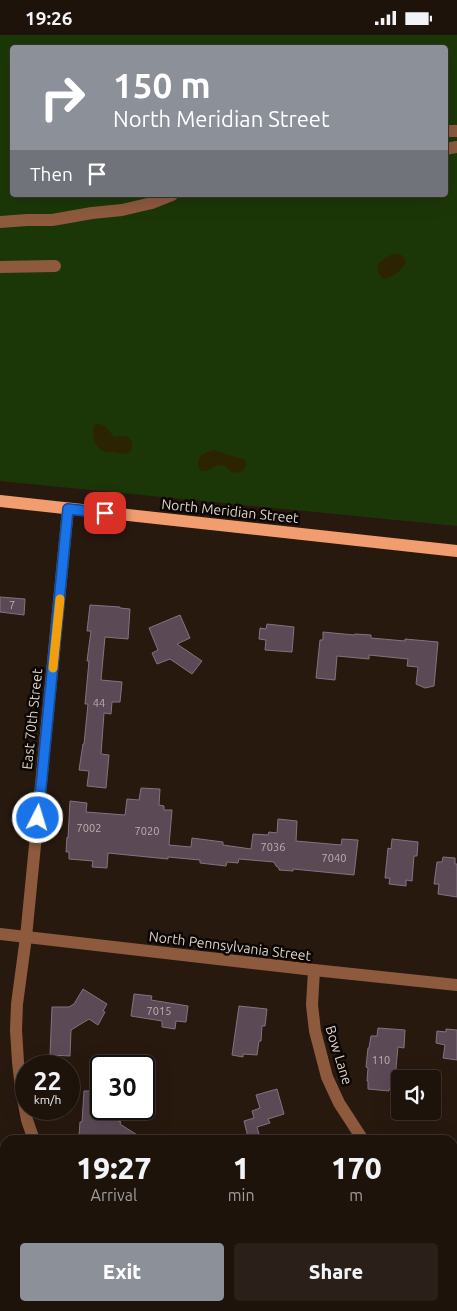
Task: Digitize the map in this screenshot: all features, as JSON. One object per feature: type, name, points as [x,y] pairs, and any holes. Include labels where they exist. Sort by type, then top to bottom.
[{"type":"main road","name":"North Meridian Street","points":[[0,501],[457,551]]},
{"type":"street","points":[[0,222],[52,220],[122,210],[152,203],[167,197]]},
{"type":"street","points":[[0,267],[55,266]]},
{"type":"street","name":"East 70th Street","points":[[32,1135],[27,1120],[21,1088],[16,1030],[17,1004],[26,937],[68,509]]},
{"type":"street","name":"North Pennsylvania Street","points":[[0,934],[457,985]]},
{"type":"street","name":"Bow Lane","points":[[314,970],[312,1005],[315,1031],[327,1077],[339,1103],[360,1135]]},
{"type":"green space","points":[[0,35],[457,35],[457,526],[0,481]]},
{"type":"sand","points":[[392,254],[401,255],[406,262],[396,273],[383,279],[378,270],[378,264]]},
{"type":"sand","points":[[98,424],[105,427],[114,437],[123,436],[129,438],[132,444],[130,452],[123,454],[102,450],[94,441],[94,425]]},
{"type":"sand","points":[[214,450],[245,460],[246,465],[243,471],[235,473],[220,465],[206,471],[201,471],[198,463],[200,457]]},
{"type":"building","points":[[0,597],[25,599],[24,615],[0,612]]},
{"type":"building","points":[[90,605],[130,609],[128,639],[105,637],[101,680],[122,682],[120,702],[112,702],[111,714],[104,713],[101,754],[109,755],[106,788],[87,786],[89,771],[79,770],[88,704],[85,704],[89,661],[87,661],[91,631],[87,631]]},
{"type":"building","points":[[180,615],[190,638],[177,644],[202,661],[192,674],[170,659],[157,664],[152,653],[158,650],[149,628]]},
{"type":"building","points":[[267,624],[294,627],[292,652],[265,650],[266,640],[259,639],[260,628],[266,629]]},
{"type":"building","points":[[323,632],[371,635],[371,638],[405,641],[405,639],[438,642],[434,686],[425,688],[416,684],[418,667],[407,666],[408,659],[369,655],[369,659],[337,656],[335,680],[316,678],[320,640],[323,640]]},
{"type":"building","points":[[141,788],[160,789],[159,805],[164,806],[164,810],[172,810],[169,845],[191,847],[192,838],[223,842],[223,845],[251,849],[253,834],[268,835],[269,832],[277,833],[278,819],[297,821],[296,841],[341,845],[342,839],[358,840],[354,875],[293,869],[293,871],[279,870],[274,862],[239,859],[238,863],[227,862],[226,866],[200,863],[200,860],[108,853],[107,868],[92,867],[93,861],[69,859],[69,852],[66,852],[70,801],[87,803],[86,812],[125,815],[127,799],[139,800]]},
{"type":"building","points":[[392,839],[418,842],[417,856],[414,856],[412,881],[406,880],[406,886],[389,884],[390,878],[385,878],[388,848],[391,849]]},
{"type":"building","points":[[443,857],[455,858],[455,864],[457,864],[457,897],[438,894],[439,884],[434,884],[437,862],[442,862]]},
{"type":"building","points":[[83,989],[107,1004],[98,1025],[89,1019],[71,1030],[70,1055],[50,1055],[52,1007],[69,1007],[74,1004]]},
{"type":"building","points":[[134,994],[152,996],[151,1000],[188,1006],[186,1022],[176,1021],[175,1029],[162,1027],[162,1021],[131,1016]]},
{"type":"building","points":[[239,1006],[267,1009],[265,1026],[262,1026],[261,1041],[259,1041],[257,1055],[243,1054],[243,1057],[232,1055]]},
{"type":"building","points":[[378,1028],[405,1030],[404,1048],[398,1047],[396,1070],[391,1070],[391,1089],[389,1091],[368,1089],[368,1068],[366,1067],[368,1048],[371,1036],[377,1036]]},
{"type":"building","points":[[446,1029],[457,1030],[457,1060],[443,1058],[445,1045],[436,1043],[437,1031],[446,1032]]},
{"type":"building","points":[[277,1089],[284,1114],[268,1119],[270,1123],[257,1127],[259,1134],[248,1135],[244,1121],[254,1118],[252,1111],[260,1108],[256,1095]]},
{"type":"building","points":[[84,1091],[90,1091],[90,1120],[118,1120],[121,1122],[120,1124],[137,1135],[79,1135],[80,1122],[82,1122]]},
{"type":"slow traffic","points":[[53,668],[60,599]]},
{"type":"route","points":[[38,818],[68,509],[105,513]]}]
